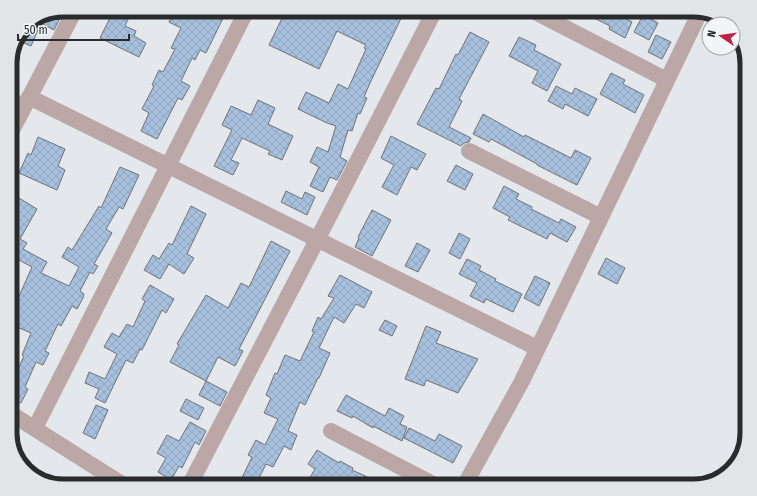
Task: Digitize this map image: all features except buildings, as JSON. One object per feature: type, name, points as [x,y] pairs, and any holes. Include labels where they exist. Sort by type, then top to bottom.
[{"type":"street","points":[[17,113],[21,101],[71,17]]},
{"type":"street","points":[[35,428],[243,17]]},
{"type":"street","points":[[193,479],[318,240],[431,17]]},
{"type":"street","points":[[545,17],[667,80]]},
{"type":"street","points":[[468,479],[522,381],[698,17]]},
{"type":"street","points":[[21,101],[168,166],[537,348]]},
{"type":"street","points":[[469,151],[601,217]]},
{"type":"street","points":[[17,417],[114,479]]},
{"type":"street","points":[[331,431],[424,479]]}]
